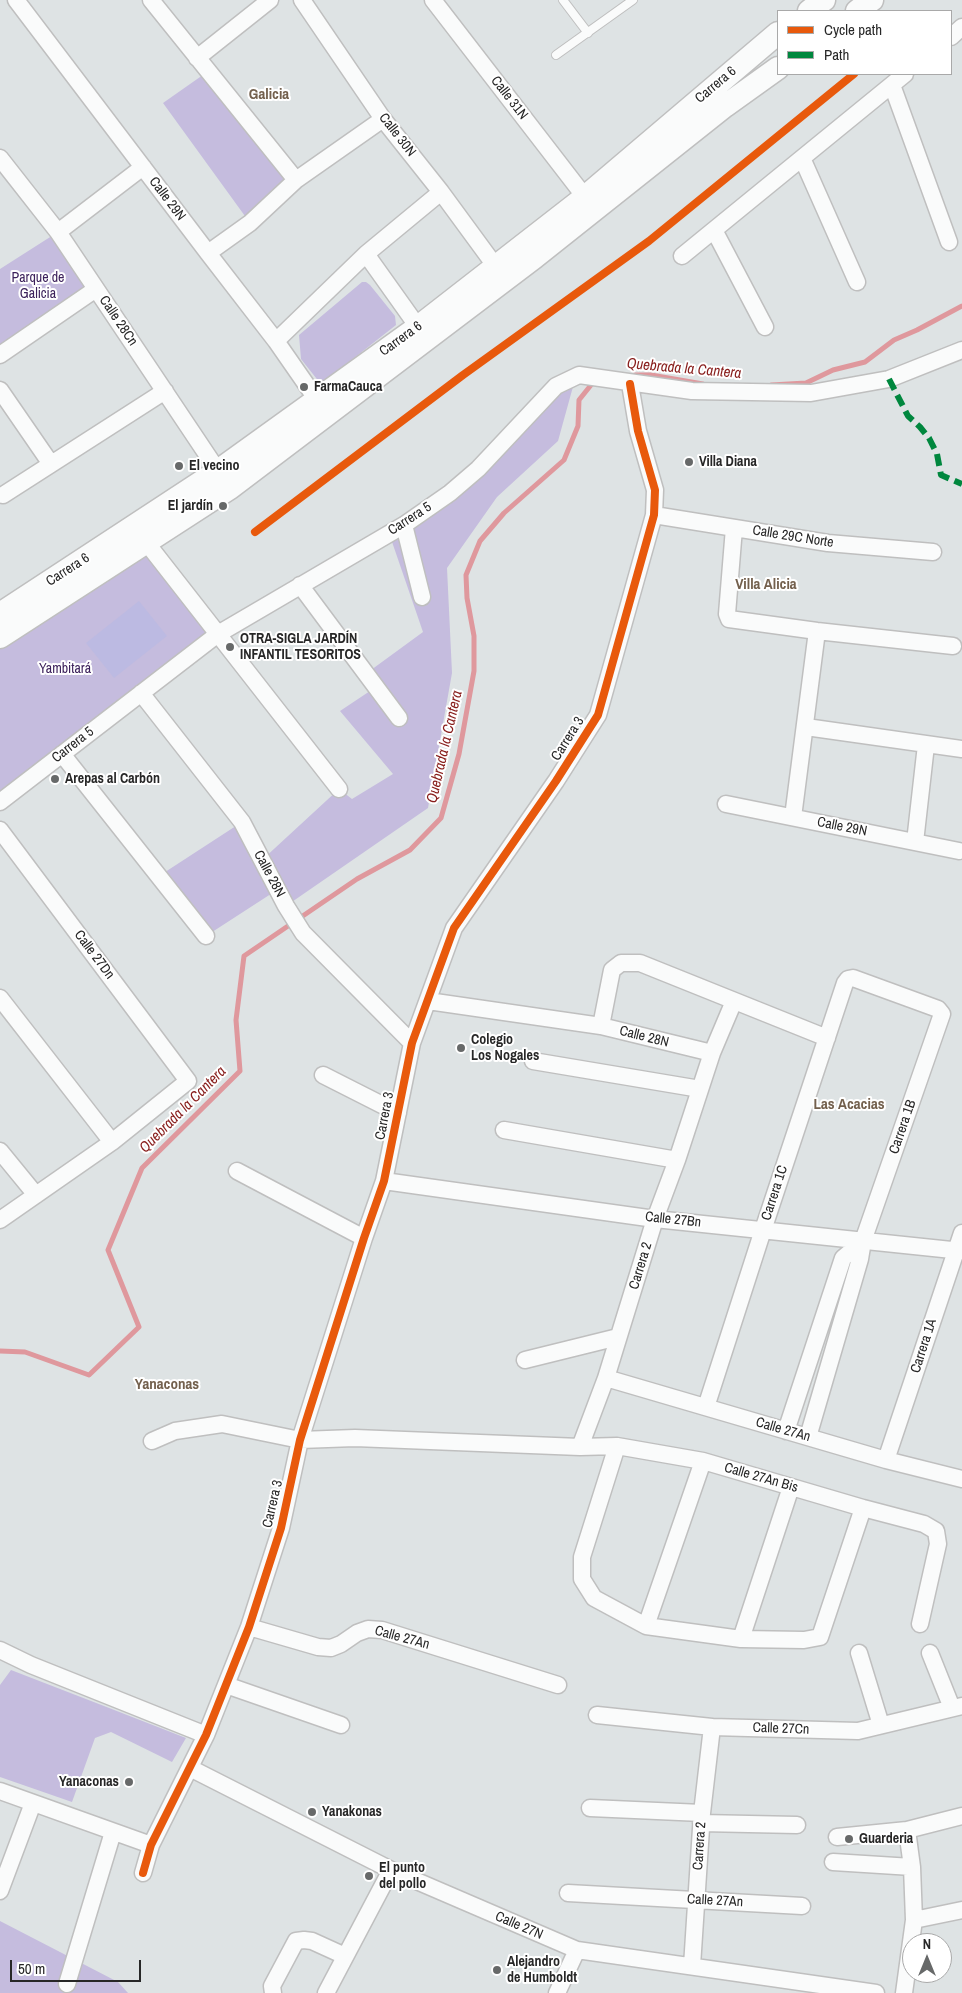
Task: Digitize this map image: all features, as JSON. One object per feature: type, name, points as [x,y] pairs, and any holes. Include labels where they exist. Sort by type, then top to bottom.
[{"type":"main road","points":[[809,10],[824,0]]},
{"type":"main road","points":[[858,10],[872,0]]},
{"type":"main road","name":"Carrera 6","points":[[0,637],[146,542],[224,480],[317,400],[418,327],[584,197],[777,35]]},
{"type":"main road","name":"Carrera 6","points":[[0,614],[224,480],[513,274],[724,106],[777,69]]},
{"type":"street","name":"Calle 29N","points":[[16,0],[276,341],[317,400]]},
{"type":"street","points":[[151,0],[296,180]]},
{"type":"street","points":[[197,58],[270,0]]},
{"type":"street","name":"Calle 30N","points":[[302,0],[384,119],[496,267]]},
{"type":"street","name":"Calle 31N","points":[[433,0],[584,197]]},
{"type":"street","points":[[952,36],[962,28]]},
{"type":"street","points":[[682,256],[904,75]]},
{"type":"street","points":[[892,85],[949,242]]},
{"type":"street","points":[[208,253],[250,223],[296,180],[384,119]]},
{"type":"street","name":"Calle 28Cn","points":[[0,158],[58,232],[224,480]]},
{"type":"street","points":[[802,158],[857,282]]},
{"type":"street","points":[[58,232],[143,167]]},
{"type":"street","points":[[276,341],[366,254],[441,192]]},
{"type":"street","points":[[714,230],[765,327]]},
{"type":"street","points":[[366,254],[418,327]]},
{"type":"street","points":[[0,355],[96,289]]},
{"type":"street","points":[[626,383],[692,392],[811,393],[889,379],[962,350]]},
{"type":"street","name":"Carrera 5","points":[[0,802],[218,634],[404,524],[450,493],[478,469],[556,386],[579,375],[626,383]]},
{"type":"street","name":"Carrera 3","points":[[143,1872],[151,1845],[206,1734],[249,1627],[281,1528],[300,1440],[384,1181],[412,1043],[454,928],[556,781],[598,715],[654,515],[655,490],[626,383]]},
{"type":"street","points":[[0,390],[51,464]]},
{"type":"street","points":[[3,495],[165,392]]},
{"type":"street","name":"Calle 29C Norte","points":[[654,515],[828,543],[933,552]]},
{"type":"street","points":[[404,524],[422,598]]},
{"type":"street","points":[[734,528],[727,614],[730,619],[953,646]]},
{"type":"street","points":[[146,542],[339,789]]},
{"type":"street","points":[[300,585],[399,718]]},
{"type":"street","points":[[793,818],[817,631]]},
{"type":"street","name":"Calle 28N","points":[[142,693],[242,822],[286,906],[303,932],[412,1043]]},
{"type":"street","points":[[806,727],[962,749]]},
{"type":"street","points":[[915,842],[926,745]]},
{"type":"street","points":[[62,754],[206,936]]},
{"type":"street","name":"Calle 29N","points":[[726,804],[959,851]]},
{"type":"street","name":"Calle 27Dn","points":[[0,830],[188,1081],[112,1142]]},
{"type":"street","points":[[601,1026],[612,970],[621,963],[640,963],[827,1038]]},
{"type":"street","name":"Carrera 1B","points":[[808,1437],[860,1258],[863,1240],[942,1014],[938,1009],[853,978],[848,979]]},
{"type":"street","name":"Carrera 1C","points":[[706,1407],[763,1230],[848,979]]},
{"type":"street","points":[[0,998],[112,1142],[0,1220]]},
{"type":"street","name":"Calle 28N","points":[[428,1000],[601,1026],[712,1053]]},
{"type":"street","name":"Carrera 2","points":[[580,1446],[606,1378],[655,1219],[677,1160],[712,1053],[734,1001]]},
{"type":"street","points":[[533,1061],[700,1089]]},
{"type":"street","points":[[323,1075],[398,1113]]},
{"type":"street","points":[[504,1130],[677,1160]]},
{"type":"street","points":[[0,1150],[36,1196]]},
{"type":"street","points":[[237,1171],[364,1238]]},
{"type":"street","name":"Calle 27Bn","points":[[384,1181],[655,1219],[959,1250]]},
{"type":"street","name":"Carrera 1A","points":[[886,1460],[959,1250],[962,1233]]},
{"type":"street","name":"Carrera 1B","points":[[786,1430],[844,1258],[863,1240]]},
{"type":"street","points":[[525,1360],[618,1337]]},
{"type":"street","name":"Calle 27An","points":[[606,1378],[886,1460],[962,1479]]},
{"type":"street","points":[[152,1441],[175,1431],[222,1424],[300,1440],[355,1438],[580,1446]]},
{"type":"street","name":"Calle 27An Bis","points":[[580,1446],[617,1446],[703,1461],[924,1524],[936,1531],[938,1544],[920,1624]]},
{"type":"street","points":[[617,1446],[582,1557],[582,1579],[594,1598],[646,1626],[741,1639],[804,1640],[820,1637],[863,1508]]},
{"type":"street","points":[[646,1626],[703,1461]]},
{"type":"street","points":[[741,1639],[792,1487]]},
{"type":"street","name":"Calle 27An","points":[[249,1627],[318,1647],[331,1648],[341,1644],[357,1632],[368,1629],[382,1630],[558,1685]]},
{"type":"street","points":[[0,1650],[31,1665],[206,1734]]},
{"type":"street","points":[[859,1652],[882,1725]]},
{"type":"street","points":[[930,1653],[957,1707]]},
{"type":"street","points":[[226,1685],[341,1726]]},
{"type":"street","name":"Calle 27Cn","points":[[597,1715],[712,1727],[858,1731],[957,1707]]},
{"type":"street","name":"Carrera 2","points":[[692,1966],[702,1818],[712,1727]]},
{"type":"street","name":"Calle 27N","points":[[190,1768],[391,1870],[577,1950],[876,1993]]},
{"type":"street","points":[[0,1791],[151,1845]]},
{"type":"street","points":[[0,1891],[33,1803]]},
{"type":"street","points":[[590,1808],[797,1826]]},
{"type":"street","points":[[837,1837],[907,1830],[962,1816]]},
{"type":"street","points":[[904,1993],[914,1920],[912,1867],[907,1830]]},
{"type":"street","points":[[67,1984],[113,1832]]},
{"type":"street","points":[[833,1862],[912,1867]]},
{"type":"street","points":[[326,1993],[391,1870]]},
{"type":"street","name":"Calle 27An","points":[[568,1893],[802,1906]]},
{"type":"street","points":[[914,1920],[962,1910]]},
{"type":"street","points":[[273,1993],[272,1986],[296,1941],[312,1941],[346,1956]]},
{"type":"street","points":[[557,1993],[577,1950]]},
{"type":"lane","points":[[563,0],[588,33]]},
{"type":"lane","points":[[556,55],[633,0]]},
{"type":"green space","points":[[210,70],[296,180],[250,223],[163,103]]},
{"type":"green space","name":"Parque de Galicia","points":[[58,232],[96,289],[0,355],[0,269]]},
{"type":"green space","points":[[362,282],[370,285],[395,316],[396,325],[320,383],[301,359],[299,335]]},
{"type":"green space","points":[[574,383],[558,441],[497,497],[447,568],[452,673],[428,808],[286,906],[277,890],[206,936],[159,876],[242,822],[262,860],[339,789],[352,799],[393,774],[340,711],[376,687],[371,670],[423,632],[390,536],[517,426]]},
{"type":"green space","name":"Yambitará","points":[[146,542],[218,634],[0,794],[0,637]]},
{"type":"green space","points":[[11,1670],[186,1738],[172,1762],[111,1732],[95,1738],[72,1802],[0,1777],[0,1685]]},
{"type":"green space","points":[[0,1921],[118,1982],[128,1993],[0,1993]]},
{"type":"shaded area","points":[[139,601],[167,636],[114,678],[86,643]]},
{"type":"waterway","name":"Quebrada la Cantera","points":[[771,385],[806,383],[833,370],[865,362],[894,340],[962,306]]},
{"type":"waterway","name":"Quebrada la Cantera","points":[[634,375],[651,375],[703,384]]},
{"type":"waterway","name":"Quebrada la Cantera","points":[[0,1351],[25,1352],[89,1375],[139,1327],[108,1250],[142,1168],[240,1071],[236,1020],[244,956],[357,879],[410,850],[441,818],[459,754],[474,671],[474,636],[467,598],[466,575],[480,541],[504,513],[564,460],[578,426],[579,400],[595,380]]},
{"type":"marked path","points":[[889,379],[908,416],[929,438],[937,454],[941,475],[962,484]]},
{"type":"cycle path","points":[[255,532],[463,375],[649,241],[853,75]]},
{"type":"cycle path","points":[[143,1873],[151,1845],[206,1735],[249,1627],[281,1528],[300,1440],[384,1181],[412,1043],[454,928],[556,781],[598,715],[654,515],[655,490],[638,431],[630,384]]},
{"type":"place","name":"FarmaCauca","points":[[304,387]]},
{"type":"place","name":"Villa Diana","points":[[689,462]]},
{"type":"place","name":"El vecino","points":[[179,466]]},
{"type":"place","name":"El jardín","points":[[223,506]]},
{"type":"place","name":"OTRA-SIGLA JARDÍN INFANTIL TESORITOS","points":[[230,647]]},
{"type":"place","name":"Arepas al Carbón","points":[[55,779]]},
{"type":"place","name":"Colegio Los Nogales","points":[[461,1048]]},
{"type":"place","name":"Yanaconas","points":[[129,1782]]},
{"type":"place","name":"Yanakonas","points":[[312,1812]]},
{"type":"place","name":"Guarderia","points":[[849,1839]]},
{"type":"place","name":"El punto del pollo","points":[[369,1876]]},
{"type":"place","name":"Alejandro de Humboldt","points":[[497,1970]]},
{"type":"district","name":"Galicia","points":[[269,95]]},
{"type":"district","name":"Villa Alicia","points":[[766,585]]},
{"type":"district","name":"Las Acacias","points":[[849,1105]]},
{"type":"district","name":"Yanaconas","points":[[167,1385]]}]
